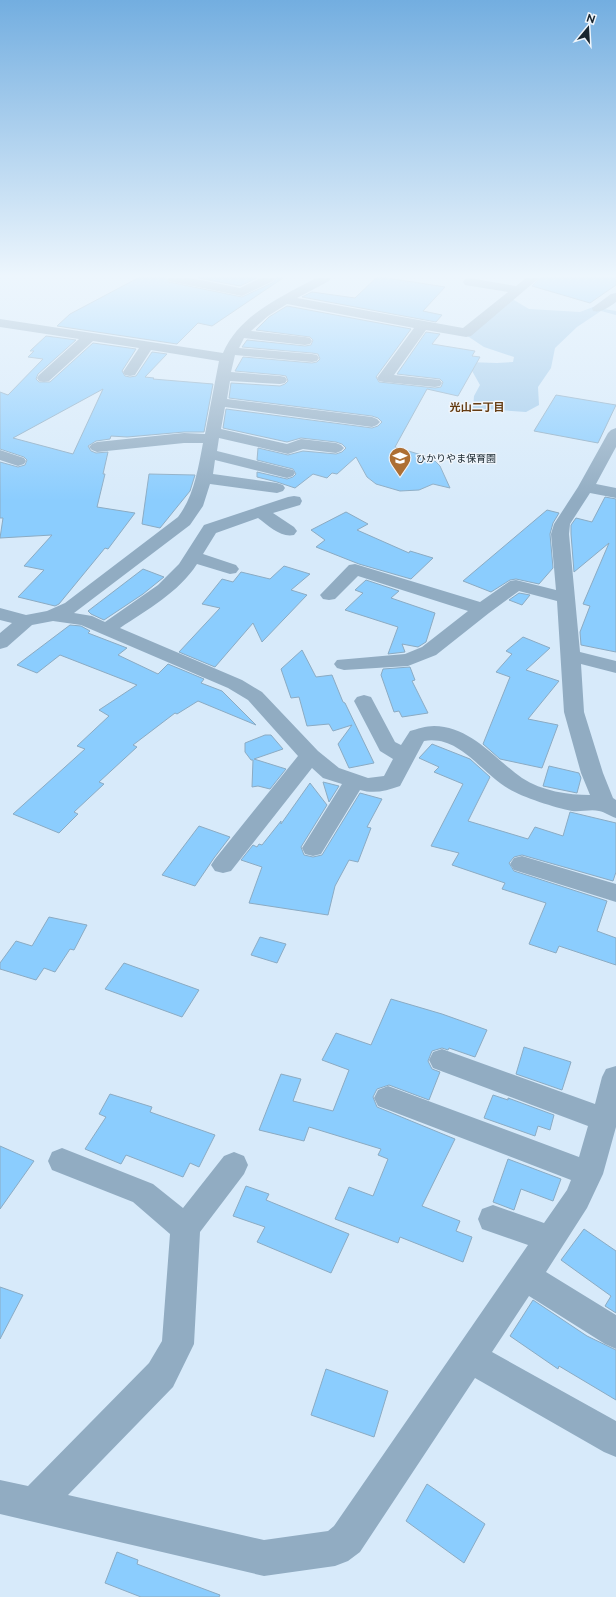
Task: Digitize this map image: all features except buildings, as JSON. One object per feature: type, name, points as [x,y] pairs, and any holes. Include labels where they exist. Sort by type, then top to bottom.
[{"type":"street","points":[[44,378],[73,353]]},
{"type":"street","points":[[130,372],[143,353]]},
{"type":"street","points":[[214,353],[312,358]]},
{"type":"street","points":[[403,353],[384,378],[435,383]]},
{"type":"street","points":[[0,614],[26,621],[53,615],[72,607],[184,521],[195,506],[204,478],[229,354]]},
{"type":"street","points":[[224,376],[280,380]]},
{"type":"street","points":[[219,402],[372,422]]},
{"type":"street","points":[[610,806],[592,773],[574,712],[571,656],[560,534],[562,524],[586,487],[616,433]]},
{"type":"street","points":[[97,447],[184,438],[288,449],[301,444],[336,448]]},
{"type":"street","points":[[211,442],[287,473]]},
{"type":"street","points":[[0,455],[18,461]]},
{"type":"street","points":[[204,478],[277,488]]},
{"type":"street","points":[[586,487],[616,493]]},
{"type":"street","points":[[107,629],[164,589],[186,567],[210,529],[294,501]]},
{"type":"street","points":[[260,512],[288,531]]},
{"type":"street","points":[[193,557],[230,569]]},
{"type":"street","points":[[328,595],[355,569],[482,609]]},
{"type":"street","points":[[344,664],[408,660],[430,651],[482,609],[516,585],[566,598]]},
{"type":"street","points":[[53,615],[85,620],[235,684],[255,696],[310,756],[331,773],[367,785],[380,785],[392,781],[417,736],[434,733],[451,736],[465,743],[505,776],[533,792],[572,803],[610,806]]},
{"type":"street","points":[[0,643],[26,621]]},
{"type":"street","points":[[571,656],[616,667]]},
{"type":"street","points":[[364,701],[387,746],[405,757]]},
{"type":"street","points":[[223,865],[310,756]]},
{"type":"street","points":[[313,848],[355,781]]},
{"type":"street","points":[[522,864],[616,894]]},
{"type":"street","points":[[442,1060],[605,1120]]},
{"type":"street","points":[[0,1497],[264,1558],[335,1548],[347,1539],[577,1199],[589,1174],[616,1077]]},
{"type":"street","points":[[388,1098],[589,1174]]},
{"type":"street","points":[[62,1161],[143,1193],[185,1228]]},
{"type":"street","points":[[34,1505],[161,1376],[178,1344],[185,1228],[234,1165]]},
{"type":"street","points":[[494,1219],[550,1239]]},
{"type":"street","points":[[525,1276],[616,1333]]},
{"type":"street","points":[[470,1358],[616,1440]]},
{"type":"shaded area","points":[[501,353],[554,353],[551,368],[538,387],[539,405],[526,412],[473,408],[474,396],[480,385],[467,362],[513,362],[514,357]]},
{"type":"place","name":"ひかりやま保育園","points":[[400,478]]},
{"type":"district","name":"光山二丁目","points":[[477,407]]}]
